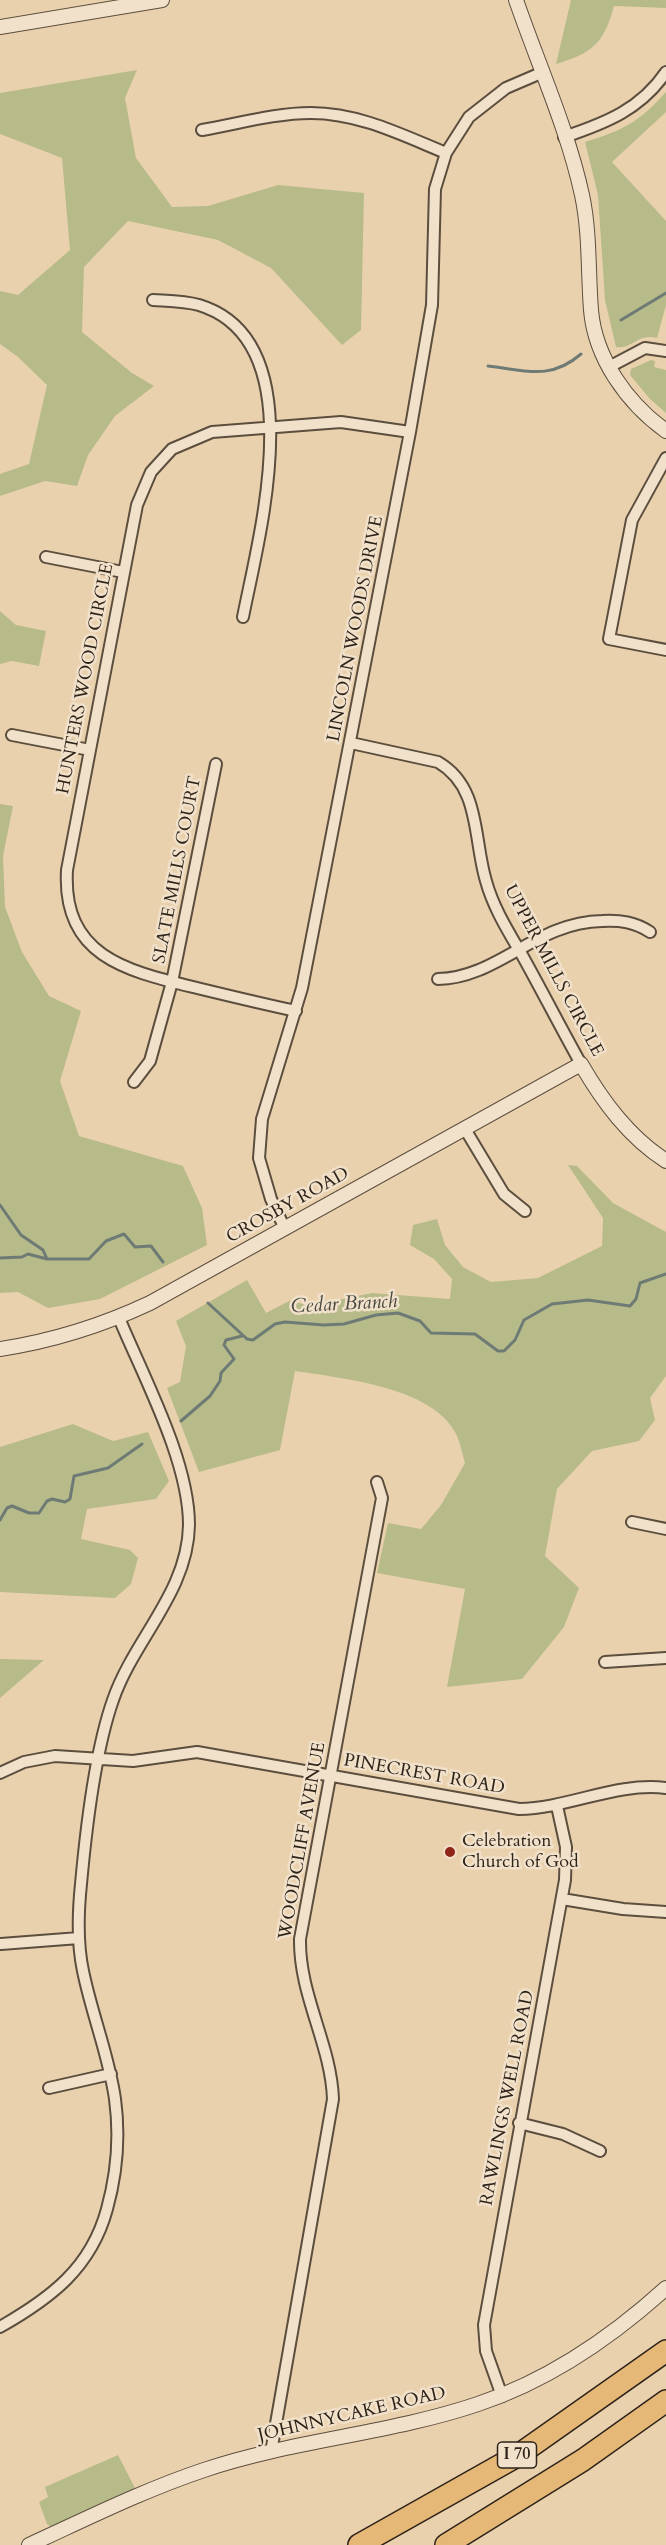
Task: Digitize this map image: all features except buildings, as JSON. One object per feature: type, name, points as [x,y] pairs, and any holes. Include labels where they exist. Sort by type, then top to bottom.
[{"type":"highway","name":"I 70","points":[[359,2545],[516,2456],[666,2351]]},
{"type":"highway","name":"I 70","points":[[446,2545],[584,2460],[666,2401]]},
{"type":"street","points":[[0,27],[162,0]]},
{"type":"street","points":[[516,0],[583,197],[591,312],[609,367],[634,402],[666,431]]},
{"type":"street","points":[[564,137],[626,112],[649,94],[666,72]]},
{"type":"street","name":"LINCOLN WOODS DRIVE","points":[[285,1229],[263,1177],[259,1158],[260,1138],[266,1102],[296,1011],[351,743],[410,432],[432,305],[435,189],[446,153],[459,130],[479,106],[506,88],[541,73]]},
{"type":"street","points":[[202,130],[293,114],[329,114],[379,125],[446,153]]},
{"type":"street","points":[[153,300],[199,305],[228,320],[240,331],[255,354],[261,372],[270,427],[270,477],[243,617]]},
{"type":"street","points":[[609,367],[645,348],[666,351]]},
{"type":"street","name":"HUNTERS WOOD CIRCLE","points":[[296,1011],[139,973],[106,959],[83,936],[69,905],[67,870],[123,572],[143,486],[160,460],[172,449],[196,437],[212,432],[341,422],[410,432]]},
{"type":"street","points":[[666,458],[632,520],[609,639],[666,650]]},
{"type":"street","points":[[46,557],[123,572]]},
{"type":"street","points":[[12,735],[90,750]]},
{"type":"street","name":"UPPER MILLS CIRCLE","points":[[351,743],[438,762],[449,768],[464,785],[473,809],[486,883],[518,948],[581,1064],[608,1107],[624,1126],[666,1161]]},
{"type":"street","name":"SLATE MILLS COURT","points":[[134,1082],[150,1061],[172,982],[216,764]]},
{"type":"street","points":[[438,979],[467,975],[561,927],[579,922],[628,922],[650,932]]},
{"type":"street","name":"CROSBY ROAD","points":[[0,1349],[58,1338],[119,1318],[285,1229],[581,1064]]},
{"type":"street","points":[[465,1128],[504,1194],[525,1211]]},
{"type":"street","points":[[0,2327],[31,2309],[63,2285],[88,2253],[98,2233],[112,2192],[117,2150],[111,2074],[83,1970],[79,1938],[81,1881],[99,1759],[113,1699],[130,1660],[168,1600],[186,1551],[189,1528],[185,1482],[177,1456],[119,1318]]},
{"type":"street","name":"WOODCLIFF AVENUE","points":[[271,2452],[332,2110],[330,2071],[300,1957],[300,1940],[382,1498],[377,1482]]},
{"type":"street","points":[[632,1522],[666,1529]]},
{"type":"street","points":[[605,1662],[666,1658]]},
{"type":"street","name":"PINECREST ROAD","points":[[0,1773],[39,1758],[72,1755],[133,1761],[197,1752],[501,1807],[537,1809],[557,1806],[621,1788],[666,1788]]},
{"type":"street","name":"RAWLINGS WELL ROAD","points":[[502,2396],[486,2351],[484,2325],[562,1899],[566,1847],[557,1806]]},
{"type":"street","points":[[562,1899],[621,1909],[666,1912]]},
{"type":"street","points":[[1,1944],[79,1938]]},
{"type":"street","points":[[49,2088],[111,2074]]},
{"type":"street","points":[[519,2124],[550,2130],[600,2151]]},
{"type":"street","name":"JOHNNYCAKE ROAD","points":[[29,2545],[204,2470],[271,2452],[450,2412],[502,2396],[580,2354],[630,2318],[666,2288]]},
{"type":"green space","points":[[571,0],[666,0],[666,8],[614,6],[606,29],[595,45],[579,56],[556,64]]},
{"type":"green space","points":[[137,70],[125,98],[136,158],[172,207],[208,206],[278,185],[364,193],[361,330],[342,345],[271,268],[218,240],[128,221],[84,267],[82,332],[132,373],[154,386],[115,416],[88,455],[77,486],[45,481],[0,496],[0,474],[29,464],[47,385],[18,357],[0,344],[0,291],[18,295],[70,250],[62,158],[0,134],[0,93]]},
{"type":"green space","points":[[666,92],[666,112],[612,162],[666,221],[666,305],[657,338],[639,339],[626,346],[616,347],[605,300],[598,195],[585,142],[630,124]]},
{"type":"green space","points":[[651,360],[655,361],[654,367],[666,370],[666,413],[650,399],[630,375],[631,369]]},
{"type":"green space","points":[[0,611],[16,625],[46,631],[39,666],[12,661],[0,664]]},
{"type":"green space","points":[[0,804],[13,806],[3,856],[5,907],[22,952],[49,996],[81,1011],[60,1081],[79,1136],[183,1166],[202,1208],[207,1245],[100,1299],[48,1308],[18,1292],[0,1293]]},
{"type":"green space","points":[[568,1165],[577,1166],[613,1203],[666,1232],[666,1376],[650,1398],[655,1420],[639,1441],[592,1451],[557,1489],[545,1556],[579,1588],[564,1627],[522,1679],[447,1687],[465,1589],[377,1573],[388,1523],[421,1529],[441,1505],[465,1463],[455,1432],[443,1417],[426,1404],[406,1395],[360,1382],[295,1371],[280,1450],[199,1472],[167,1388],[180,1382],[186,1346],[176,1321],[247,1280],[266,1313],[291,1300],[308,1306],[372,1293],[450,1299],[452,1279],[434,1259],[410,1245],[413,1225],[437,1219],[445,1245],[463,1267],[491,1282],[538,1278],[602,1246],[603,1218]]},
{"type":"green space","points":[[73,1424],[113,1441],[148,1432],[169,1481],[156,1499],[87,1509],[81,1539],[130,1550],[138,1558],[131,1584],[115,1598],[0,1592],[0,1447]]},
{"type":"green space","points":[[0,1659],[44,1660],[0,1698]]},
{"type":"green space","points":[[118,2455],[136,2490],[52,2528],[47,2524],[39,2502],[48,2497],[45,2487]]},
{"type":"waterway","points":[[621,320],[666,293]]},
{"type":"waterway","points":[[488,366],[537,372],[548,371],[559,368],[581,354]]},
{"type":"waterway","name":"Cedar Branch","points":[[0,1205],[21,1235],[43,1250],[47,1259],[89,1259],[106,1241],[124,1234],[135,1247],[151,1246],[163,1262]]},
{"type":"waterway","points":[[0,1258],[22,1257],[28,1254],[47,1259]]},
{"type":"waterway","name":"Cedar Branch","points":[[208,1303],[247,1339],[253,1340],[275,1324],[285,1322],[344,1324],[376,1315],[398,1313],[420,1321],[431,1333],[475,1334],[498,1351],[504,1351],[515,1340],[524,1320],[552,1304],[588,1300],[630,1306],[636,1299],[640,1283],[666,1274]]},
{"type":"waterway","points":[[181,1421],[210,1396],[220,1381],[221,1373],[234,1359],[224,1345],[226,1340],[242,1336]]},
{"type":"waterway","points":[[0,1520],[7,1508],[12,1506],[29,1513],[39,1513],[47,1501],[52,1499],[65,1502],[70,1499],[74,1476],[108,1468],[142,1444]]},
{"type":"place","name":"Celebration Church of God","points":[[450,1852]]}]
